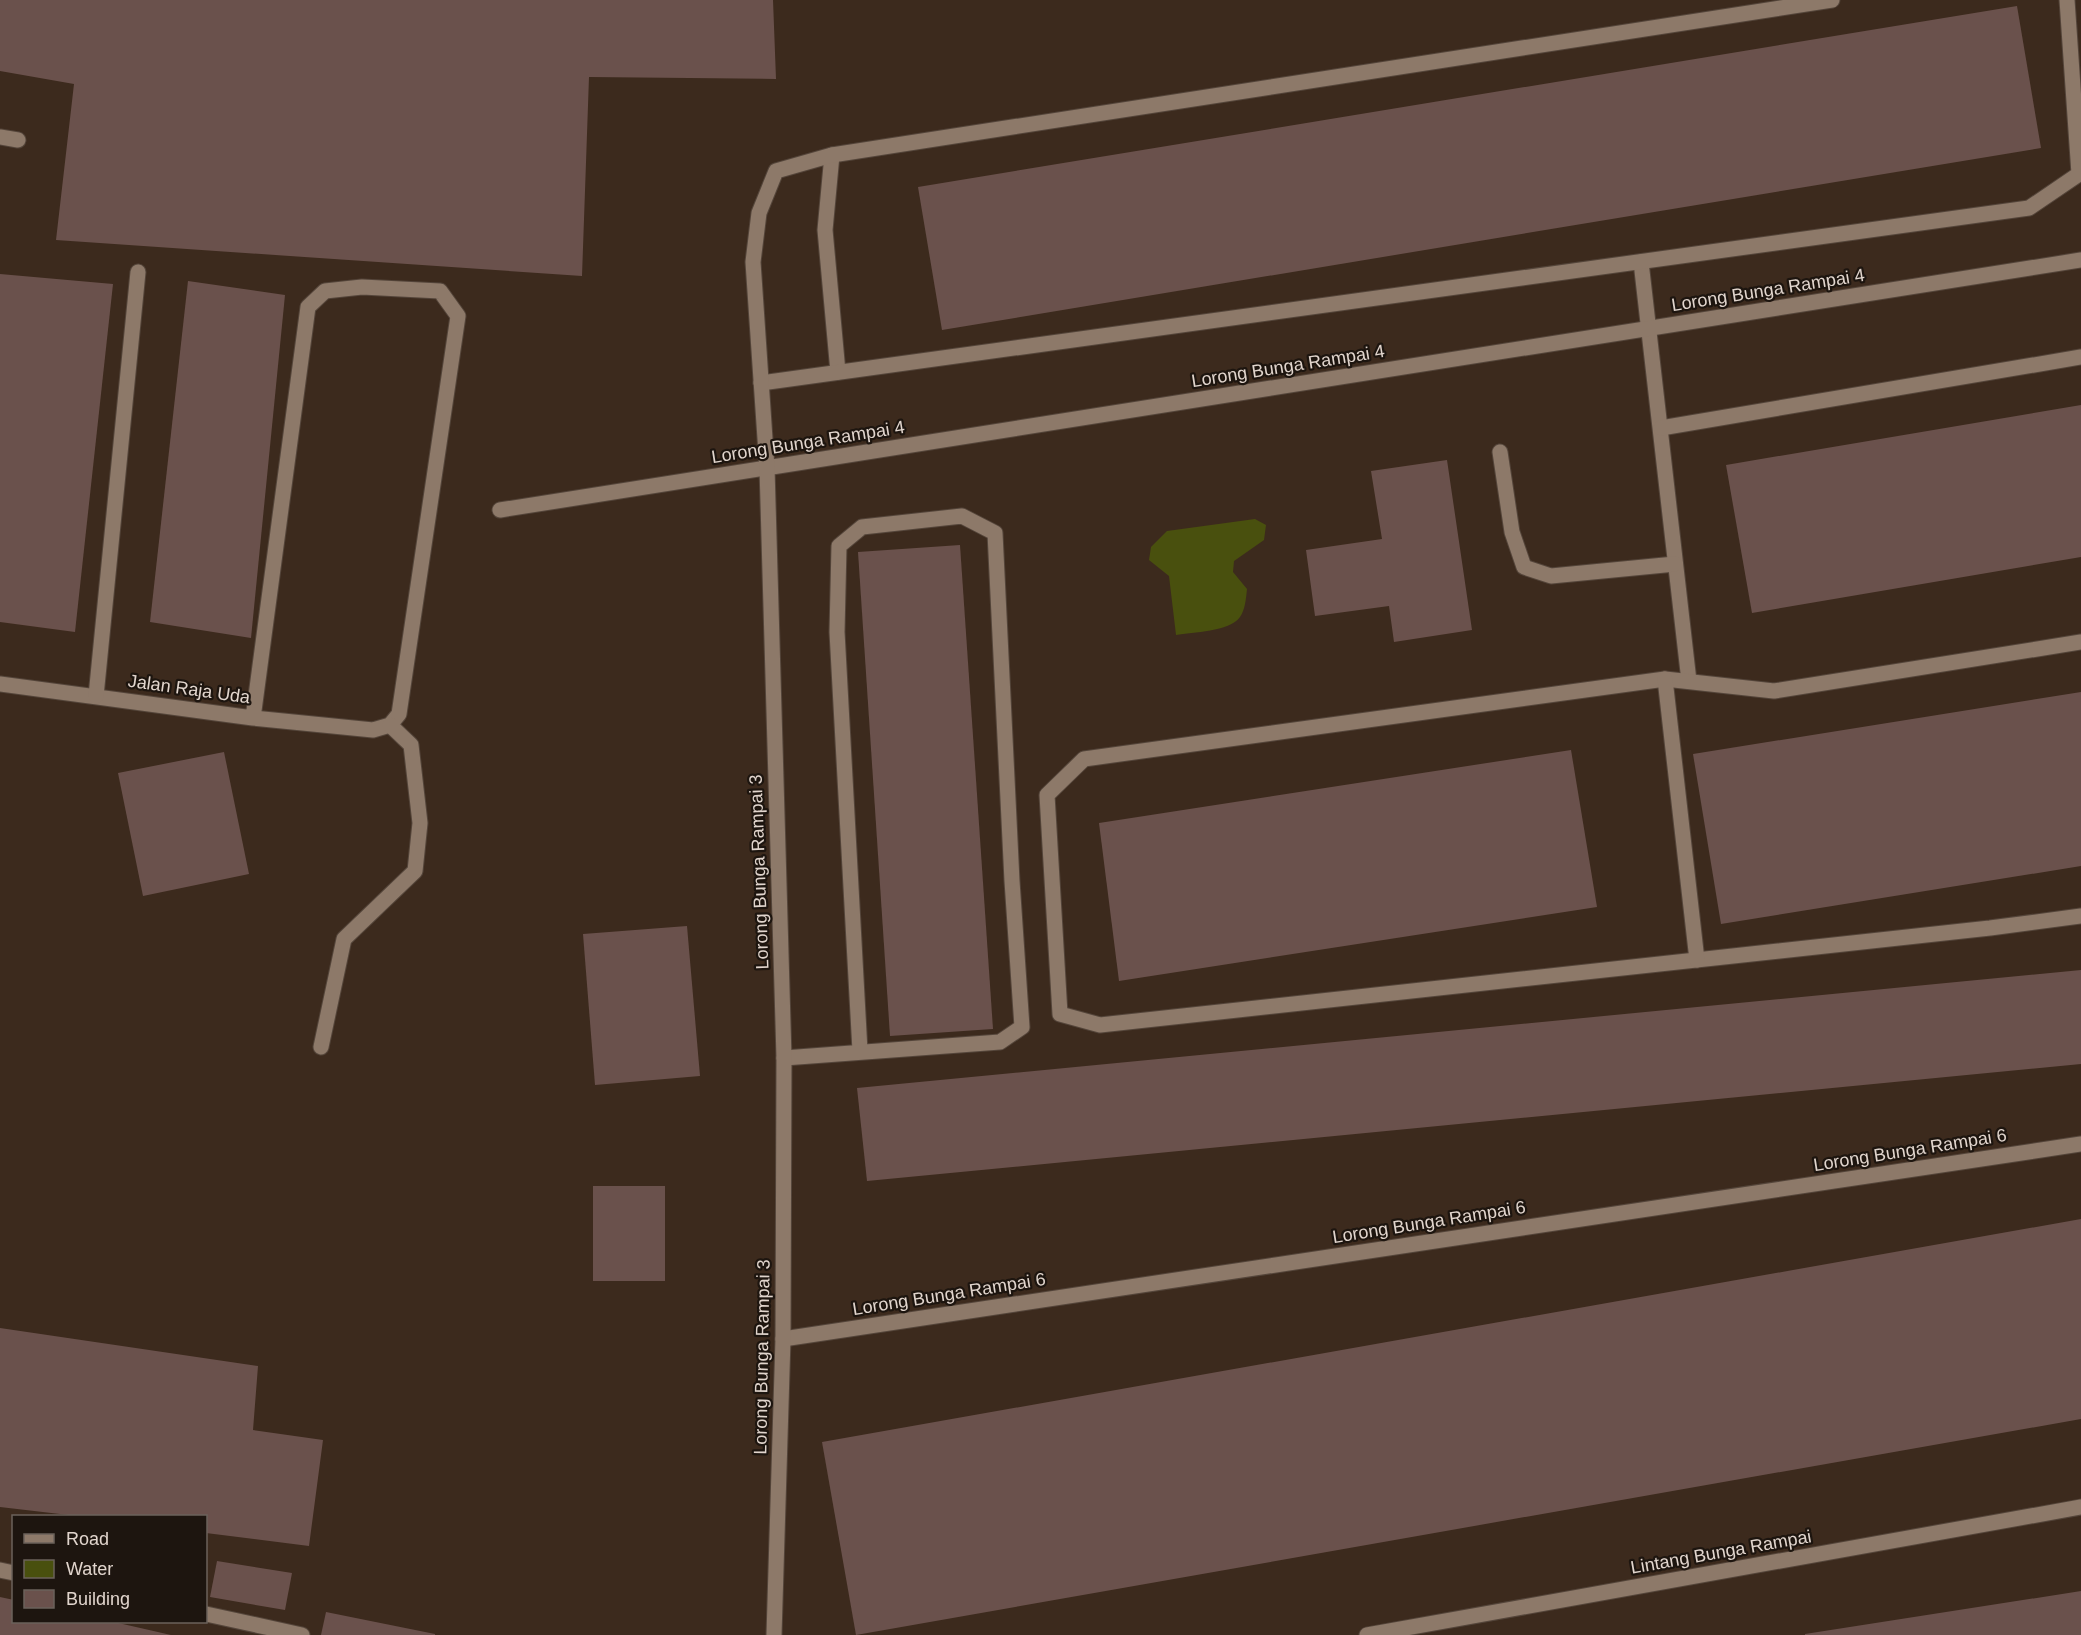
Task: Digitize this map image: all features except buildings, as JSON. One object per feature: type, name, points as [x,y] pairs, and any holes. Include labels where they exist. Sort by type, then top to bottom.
[{"type":"street","points":[[838,372],[825,230],[832,155],[1832,0]]},
{"type":"street","points":[[761,383],[2029,208],[2079,174],[2067,0]]},
{"type":"street","points":[[0,137],[18,140]]},
{"type":"street","name":"Lorong Bunga Rampai 3","points":[[774,1635],[783,1339],[784,1058],[767,468],[753,262],[759,213],[776,171],[832,155]]},
{"type":"street","name":"Lorong Bunga Rampai 4","points":[[500,510],[2081,260]]},
{"type":"street","points":[[1641,262],[1689,681]]},
{"type":"street","points":[[96,696],[138,272]]},
{"type":"street","points":[[253,718],[308,307],[325,291],[362,287],[440,291],[458,316],[399,714],[390,725],[411,746],[420,823],[415,871],[344,939],[321,1047]]},
{"type":"street","points":[[1661,428],[2081,357]]},
{"type":"street","points":[[1500,452],[1512,532],[1524,567],[1551,576],[1675,564]]},
{"type":"street","points":[[784,1058],[1000,1042],[1022,1027],[1011,881],[995,533],[962,516],[862,526],[839,546],[837,632],[860,1051]]},
{"type":"street","points":[[2081,642],[1774,691],[1665,679],[1084,759],[1047,795],[1060,1014],[1100,1025],[2081,916]]},
{"type":"street","points":[[1665,679],[1697,960]]},
{"type":"street","name":"Jalan Raja Uda","points":[[0,684],[253,718],[373,730],[390,725]]},
{"type":"street","name":"Lorong Bunga Rampai 6","points":[[783,1339],[2081,1144]]},
{"type":"street","name":"Lintang Bunga Rampai","points":[[1367,1635],[2081,1507]]},
{"type":"street","points":[[207,1614],[302,1635]]},
{"type":"water","points":[[1255,519],[1266,525],[1264,540],[1234,561],[1233,572],[1247,589],[1240,617],[1228,626],[1176,635],[1169,576],[1149,560],[1151,547],[1167,531]]}]
